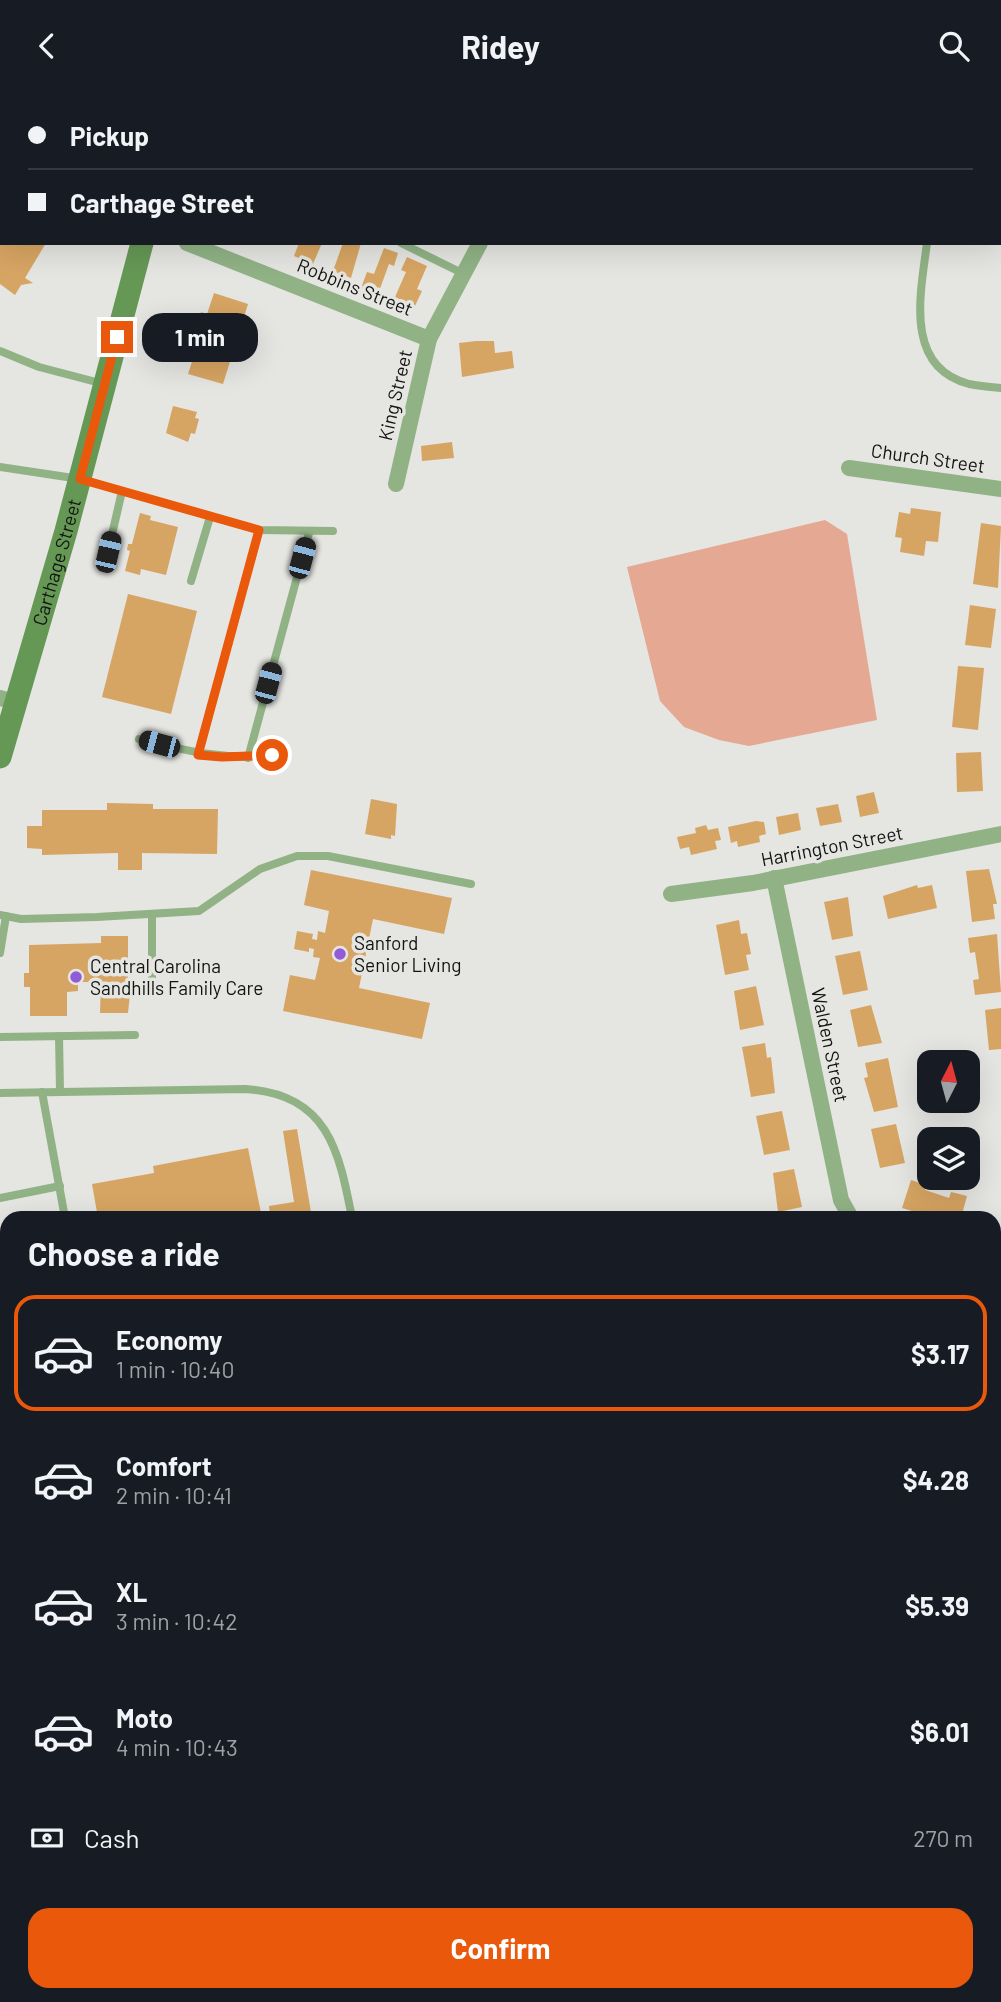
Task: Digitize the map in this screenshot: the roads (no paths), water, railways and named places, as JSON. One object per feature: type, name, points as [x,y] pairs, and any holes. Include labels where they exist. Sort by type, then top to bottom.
[{"type":"main road","name":"Carthage Street","points":[[0,757],[7,709],[80,479],[141,245]]},
{"type":"street","name":"Robbins Street","points":[[192,245],[429,339]]},
{"type":"street","name":"King Street","points":[[396,484],[429,339],[479,245]]},
{"type":"street","name":"Church Street","points":[[849,468],[1001,489]]},
{"type":"street","name":"Harrington Street","points":[[671,894],[774,878],[1001,834]]},
{"type":"street","name":"Walden Street","points":[[774,878],[841,1200],[847,1211]]},
{"type":"lane","points":[[405,245],[464,274]]},
{"type":"lane","points":[[927,245],[918,320],[932,359],[967,383],[1001,388]]},
{"type":"lane","points":[[0,351],[39,367],[105,384]]},
{"type":"lane","points":[[0,467],[80,479],[259,530],[309,533],[333,531]]},
{"type":"lane","points":[[108,552],[121,491]]},
{"type":"lane","points":[[191,581],[210,517]]},
{"type":"lane","points":[[198,755],[259,530]]},
{"type":"lane","points":[[248,758],[309,533]]},
{"type":"lane","points":[[139,739],[198,755],[248,758],[272,755]]},
{"type":"lane","points":[[0,953],[3,916],[46,918],[199,911],[260,869],[297,856],[328,856],[471,884]]},
{"type":"lane","points":[[152,914],[152,988]]},
{"type":"lane","points":[[0,1037],[135,1035]]},
{"type":"lane","points":[[59,1036],[60,1091]]},
{"type":"lane","points":[[0,1093],[245,1089],[276,1093],[315,1118],[333,1143],[340,1156],[351,1211]]},
{"type":"lane","points":[[42,1092],[64,1211]]},
{"type":"lane","points":[[0,1198],[60,1186]]},
{"type":"place","name":"Sanford Senior Living","points":[[340,954]]},
{"type":"place","name":"Central Carolina Sandhills Family Care","points":[[76,977]]}]
